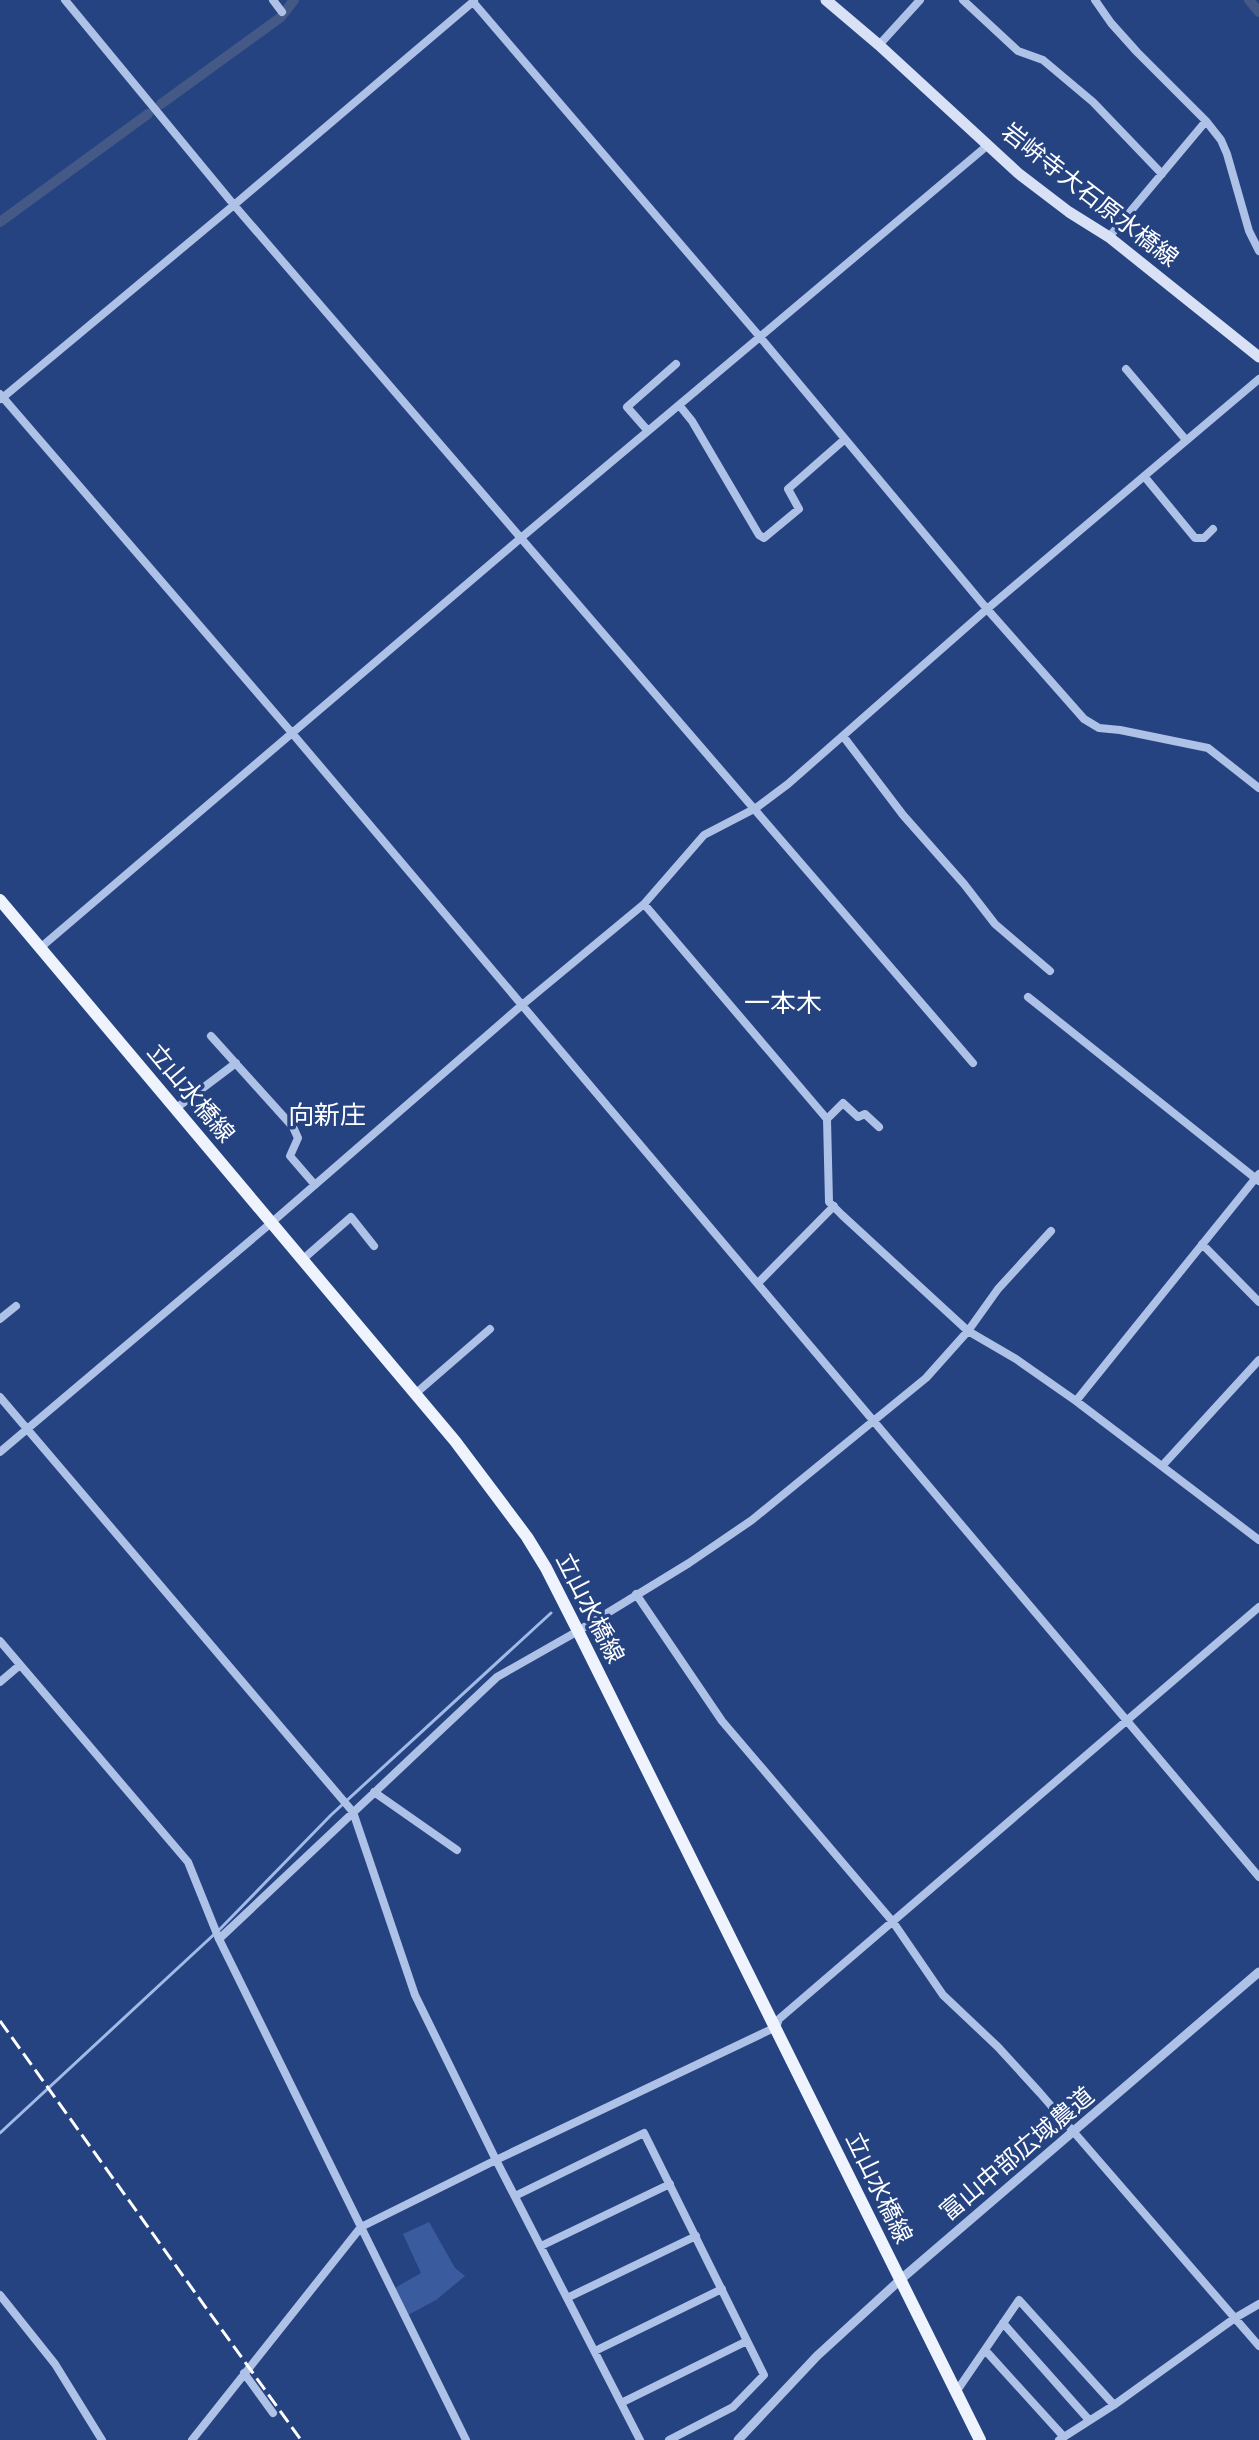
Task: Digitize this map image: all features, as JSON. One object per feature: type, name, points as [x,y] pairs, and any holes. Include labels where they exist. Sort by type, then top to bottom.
[{"type":"main road","name":"岩峅寺大石原水橋線","points":[[826,0],[1018,173],[1069,212],[1109,237],[1259,357]]},
{"type":"main road","name":"立山水橋線","points":[[0,900],[415,1394],[527,1537],[578,1631],[980,2440]]},
{"type":"street","points":[[65,0],[234,205],[973,1063]]},
{"type":"street","points":[[273,0],[282,12]]},
{"type":"street","points":[[879,45],[920,0]]},
{"type":"street","points":[[963,0],[1018,51],[1043,60],[1093,102],[1162,174]]},
{"type":"street","points":[[1095,0],[1137,52],[1221,140],[1249,231],[1259,251]]},
{"type":"street","points":[[1259,788],[1208,748],[1099,728],[1084,719],[987,609],[474,1],[1,397],[292,733],[1259,1877]]},
{"type":"street","points":[[1109,237],[1206,121]]},
{"type":"street","points":[[40,948],[988,145]]},
{"type":"street","points":[[648,431],[627,407],[676,364]]},
{"type":"street","points":[[1126,369],[1186,440]]},
{"type":"street","points":[[0,1452],[644,904],[704,835],[756,808],[788,784],[987,609],[1259,379]]},
{"type":"street","points":[[679,405],[692,421],[759,535],[764,538],[799,509],[788,489],[845,439]]},
{"type":"street","points":[[1144,476],[1195,538],[1204,538],[1213,529]]},
{"type":"street","points":[[843,736],[903,815],[995,924],[1050,971]]},
{"type":"street","points":[[644,904],[827,1119],[829,1202],[968,1331],[1016,1359],[1076,1401],[1259,1540]]},
{"type":"street","points":[[1028,997],[1258,1177],[1076,1401]]},
{"type":"street","points":[[211,1036],[293,1127],[298,1138],[290,1156],[315,1185]]},
{"type":"street","points":[[175,1109],[236,1063]]},
{"type":"street","points":[[827,1119],[843,1103],[858,1117],[865,1114],[879,1127]]},
{"type":"street","points":[[758,1283],[834,1206]]},
{"type":"street","points":[[302,1260],[351,1217],[374,1246]]},
{"type":"street","points":[[219,1939],[497,1677],[689,1563],[752,1520],[875,1422],[926,1378],[968,1331],[998,1289],[1051,1231]]},
{"type":"street","points":[[1202,1244],[1259,1302]]},
{"type":"street","points":[[0,1319],[16,1306]]},
{"type":"street","points":[[415,1394],[490,1329]]},
{"type":"street","points":[[1162,1466],[1259,1360]]},
{"type":"street","points":[[0,1397],[353,1812],[415,1995],[640,2440]]},
{"type":"street","points":[[636,1594],[722,1721],[893,1922],[943,1995],[998,2047],[1040,2093],[1259,2346]]},
{"type":"street","points":[[192,2440],[361,2227],[776,2027],[779,2019],[1259,1607]]},
{"type":"street","points":[[0,1641],[188,1862],[219,1939],[466,2440]]},
{"type":"street","points":[[0,1682],[20,1665]]},
{"type":"street","points":[[374,1792],[457,1850]]},
{"type":"street","name":"富山中部広域農道","points":[[738,2440],[817,2356],[900,2280],[1259,1972]]},
{"type":"street","points":[[515,2196],[644,2133],[764,2375],[733,2407],[669,2440]]},
{"type":"street","points":[[541,2246],[670,2184]]},
{"type":"street","points":[[567,2298],[696,2236]]},
{"type":"street","points":[[595,2351],[722,2289]]},
{"type":"street","points":[[0,2295],[55,2364],[101,2440]]},
{"type":"street","points":[[956,2392],[1019,2300],[1114,2405]]},
{"type":"street","points":[[985,2350],[1062,2439],[1259,2304]]},
{"type":"street","points":[[1003,2323],[1089,2420]]},
{"type":"street","points":[[621,2403],[747,2341]]},
{"type":"street","points":[[244,2373],[273,2413]]},
{"type":"shaded area","points":[[429,2222],[455,2268],[465,2276],[436,2300],[408,2315],[395,2288],[421,2273],[403,2234]]},
{"type":"waterway","points":[[161,104],[281,17],[294,0]]},
{"type":"waterway","points":[[1249,0],[1259,12]]},
{"type":"waterway","points":[[0,222],[148,114]]},
{"type":"waterway","points":[[0,2133],[221,1928],[331,1815],[551,1613]]},
{"type":"railway","points":[[0,2021],[301,2440]]},
{"type":"district","name":"一本木","points":[[783,1003]]},
{"type":"district","name":"向新庄","points":[[327,1115]]}]
